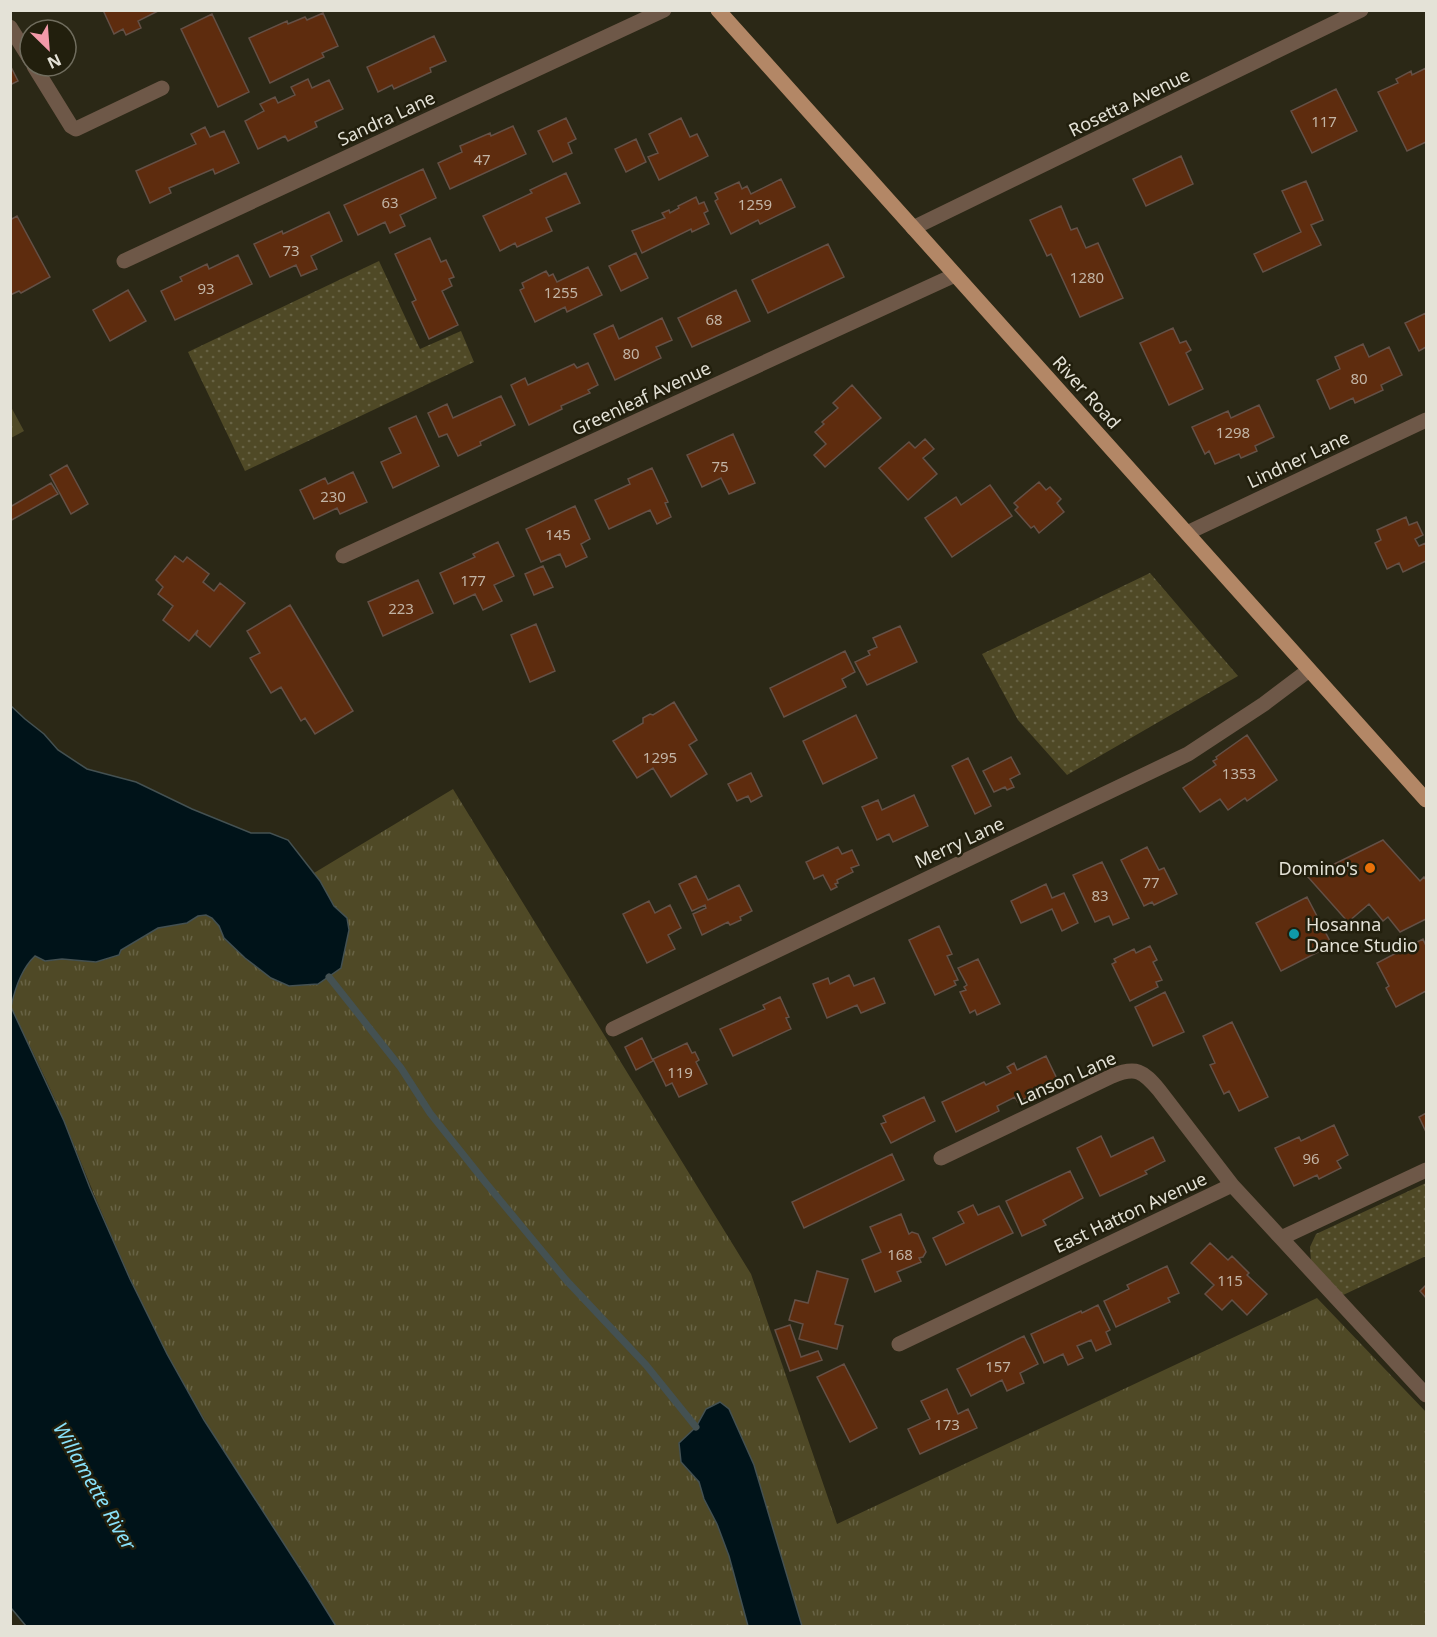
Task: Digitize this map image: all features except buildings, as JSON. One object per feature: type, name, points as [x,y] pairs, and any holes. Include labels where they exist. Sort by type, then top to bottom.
[{"type":"main road","name":"River Road","points":[[718,10],[1426,800]]},
{"type":"street","name":"Sandra Lane","points":[[124,261],[664,10]]},
{"type":"street","name":"Rosetta Avenue","points":[[913,228],[1362,10]]},
{"type":"street","points":[[10,27],[18,40]]},
{"type":"street","points":[[41,78],[71,126],[76,129],[162,88]]},
{"type":"street","name":"Greenleaf Avenue","points":[[343,556],[955,275]]},
{"type":"street","name":"Lindner Lane","points":[[1187,533],[1426,420]]},
{"type":"street","name":"Merry Lane","points":[[613,1029],[1188,754],[1264,704],[1309,670]]},
{"type":"street","name":"Lanson Lane","points":[[941,1158],[1112,1076],[1126,1070],[1137,1070],[1159,1090],[1232,1185]]},
{"type":"street","points":[[1281,1239],[1426,1170]]},
{"type":"street","name":"East Hatton Avenue","points":[[899,1344],[1232,1185],[1426,1395]]},
{"type":"green space","points":[[379,261],[420,349],[461,331],[474,362],[245,471],[188,352]]},
{"type":"green space","points":[[10,405],[24,431],[11,438],[10,438]]},
{"type":"green space","points":[[1150,573],[1238,676],[1067,775],[1018,720],[982,654]]},
{"type":"green space","points":[[453,789],[751,1274],[837,1524],[1317,1298],[1426,1412],[1426,1626],[336,1626],[208,1425],[168,1356],[126,1269],[59,1108],[11,1007],[19,979],[35,956],[45,961],[62,959],[96,962],[119,955],[121,950],[158,928],[187,923],[198,916],[206,915],[219,926],[224,939],[233,947],[289,986],[318,984],[345,946],[349,930],[347,918],[334,906],[314,873]]},
{"type":"green space","points":[[1426,1183],[1426,1256],[1341,1296],[1311,1261],[1310,1247],[1316,1234]]},
{"type":"water","name":"Willamette River","points":[[10,705],[44,734],[58,750],[87,769],[136,782],[192,809],[251,833],[270,833],[288,840],[320,881],[334,906],[347,918],[349,930],[341,968],[318,984],[289,986],[271,978],[224,938],[219,926],[206,915],[198,916],[187,923],[158,928],[121,950],[119,955],[96,962],[62,959],[45,961],[35,956],[19,979],[11,1007],[64,1121],[90,1188],[130,1279],[167,1354],[204,1420],[336,1626],[26,1626],[11,1608]]},
{"type":"water","points":[[720,1402],[729,1409],[754,1465],[802,1626],[748,1626],[729,1556],[717,1524],[704,1499],[699,1482],[681,1462],[679,1443],[696,1427],[706,1409]]},
{"type":"waterway","points":[[329,977],[401,1068],[430,1113],[485,1182],[566,1280],[646,1365],[696,1427]]},
{"type":"place","name":"Domino's","points":[[1370,868]]},
{"type":"place","name":"Hosanna Dance Studio","points":[[1294,934]]}]
